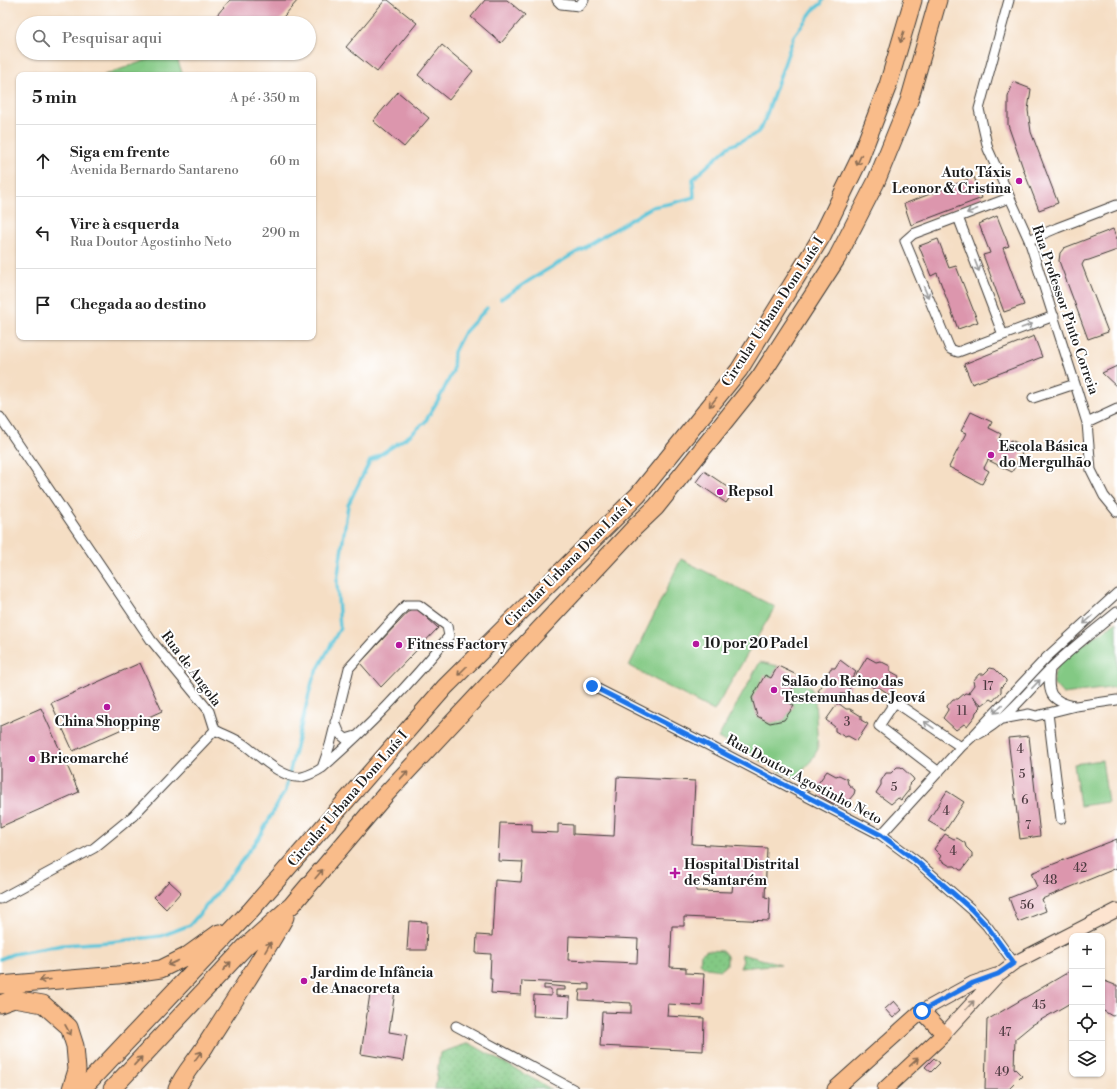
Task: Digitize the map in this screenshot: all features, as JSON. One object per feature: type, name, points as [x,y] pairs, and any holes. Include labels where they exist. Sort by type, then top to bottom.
[{"type":"highway","name":"Circular Urbana Dom Luís I","points":[[82,1089],[251,910],[445,687],[638,495],[739,370],[822,236],[860,158],[888,85],[914,0]]},
{"type":"highway","name":"Circular Urbana Dom Luís I","points":[[112,1089],[245,947],[292,905],[386,794],[634,527],[656,508],[760,377],[837,258],[876,182],[909,101],[938,0]]},
{"type":"highway","points":[[177,1089],[181,1079],[204,1048],[260,961],[292,905]]},
{"type":"highway","points":[[0,985],[118,975],[161,969],[187,956],[251,910]]},
{"type":"highway","points":[[0,1004],[14,999],[43,1004],[68,1027],[75,1046],[77,1070],[72,1089]]},
{"type":"main road","points":[[885,1089],[944,1034],[998,974],[1014,963],[1117,910]]},
{"type":"main road","points":[[835,1089],[922,1011],[973,983],[998,974]]},
{"type":"main road","points":[[922,1011],[944,1034]]},
{"type":"street","points":[[557,0],[561,4],[579,6],[584,0]]},
{"type":"street","name":"Rua Professor Pinto Correia","points":[[1008,0],[979,109],[988,149],[1029,240],[1088,423],[1091,470],[1104,496],[1117,512]]},
{"type":"street","points":[[1009,198],[913,234],[905,242],[950,349],[958,352],[1054,316]]},
{"type":"street","points":[[1029,240],[1117,205]]},
{"type":"street","points":[[958,217],[1003,335]]},
{"type":"street","points":[[1033,398],[1075,384]]},
{"type":"street","points":[[1088,423],[1117,409]]},
{"type":"street","name":"Rua de Angola","points":[[0,417],[151,640],[209,711],[215,730],[133,816],[94,848],[0,899]]},
{"type":"street","points":[[881,835],[961,747],[1047,657],[1117,593]]},
{"type":"street","points":[[215,730],[244,745],[264,761],[291,775],[301,777],[312,774],[322,768],[373,721],[424,666],[449,636],[447,626],[419,605],[406,605],[348,668],[330,745],[322,768]]},
{"type":"street","points":[[972,737],[990,728],[1002,719],[1050,669],[1080,641],[1117,612]]},
{"type":"street","points":[[1050,669],[1048,687],[1050,693],[1059,702],[1076,706]]},
{"type":"street","name":"Rua Doutor Agostinho Neto","points":[[592,686],[881,835],[915,860],[971,909],[987,926],[1014,963]]},
{"type":"street","points":[[1002,719],[1029,714],[1036,716],[1076,706],[1117,700]]},
{"type":"street","points":[[939,772],[879,726],[895,702],[961,747]]},
{"type":"street","points":[[1048,713],[1061,819]]},
{"type":"street","points":[[335,722],[340,734],[346,739],[358,736]]},
{"type":"street","points":[[456,1026],[573,1089]]},
{"type":"green space","points":[[147,60],[178,60],[182,72],[113,72]]},
{"type":"green space","name":"10 por 20 Padel","points":[[681,559],[775,607],[714,711],[629,666]]},
{"type":"green space","points":[[1117,622],[1117,687],[1063,694],[1054,684],[1054,675],[1060,660]]},
{"type":"green space","points":[[760,662],[778,666],[771,678],[752,698],[757,716],[770,723],[784,720],[794,706],[786,700],[797,681],[811,688],[815,700],[818,749],[811,761],[795,779],[718,738]]},
{"type":"green space","points":[[1102,760],[1108,802],[1080,806],[1074,764]]},
{"type":"green space","points":[[707,950],[723,951],[727,956],[727,965],[721,970],[706,968],[700,963],[701,954]]},
{"type":"green space","points":[[741,954],[781,964],[740,968],[743,961]]},
{"type":"green space","points":[[469,1043],[551,1089],[435,1089],[440,1053]]},
{"type":"building","points":[[230,0],[298,0],[284,16],[216,16]]},
{"type":"building","points":[[385,0],[388,0],[417,23],[377,72],[346,47]]},
{"type":"building","points":[[485,0],[507,0],[525,15],[501,43],[471,17]]},
{"type":"building","points":[[442,45],[473,71],[449,100],[418,75]]},
{"type":"building","points":[[1013,82],[1031,89],[1028,110],[1031,132],[1058,203],[1039,210],[1008,125],[1008,97]]},
{"type":"building","points":[[398,92],[429,118],[404,147],[373,121]]},
{"type":"building","points":[[974,177],[982,198],[911,225],[904,204]]},
{"type":"building","points":[[997,216],[1009,246],[1003,248],[1024,305],[1004,312],[983,255],[990,253],[979,224]]},
{"type":"building","points":[[1113,229],[1117,239],[1117,250],[1084,261],[1082,265],[1108,332],[1088,339],[1059,261],[1060,253],[1064,248]]},
{"type":"building","points":[[938,239],[949,268],[956,266],[978,322],[958,329],[937,273],[931,276],[919,246]]},
{"type":"building","points":[[1034,336],[1042,357],[972,384],[964,364]]},
{"type":"building","points":[[1117,366],[1117,387],[1102,373]]},
{"type":"building","points":[[971,412],[992,422],[989,428],[1001,434],[998,441],[1008,446],[1011,440],[1025,447],[1012,472],[988,460],[984,468],[989,471],[982,484],[949,467],[966,433],[961,431]]},
{"type":"building","points":[[704,471],[734,491],[726,503],[696,482]]},
{"type":"building","name":"Fitness Factory","points":[[414,606],[438,628],[381,687],[360,663]]},
{"type":"building","points":[[867,657],[876,662],[880,661],[890,666],[890,671],[899,676],[889,694],[880,688],[876,689],[865,683],[864,679],[856,675]]},
{"type":"building","points":[[840,660],[856,672],[850,681],[852,684],[846,694],[841,694],[835,703],[818,691],[824,683],[824,679],[831,668],[835,668]]},
{"type":"building","name":"China Shopping","points":[[140,663],[162,711],[73,751],[51,703]]},
{"type":"building","name":"Salão do Reino das Testemunhas de Jeová","points":[[778,666],[799,676],[786,700],[794,706],[784,720],[770,723],[757,716],[752,698],[765,675],[771,678]]},
{"type":"building","points":[[990,668],[995,669],[1006,680],[1001,687],[1001,692],[993,701],[990,699],[982,705],[972,696],[981,707],[967,726],[964,724],[956,730],[943,718],[948,710],[947,706],[953,699],[958,699],[965,693],[970,694],[968,693],[974,685],[973,681],[979,674],[984,674]]},
{"type":"building","points":[[838,703],[846,709],[850,709],[861,716],[861,720],[868,724],[857,741],[848,736],[845,737],[835,731],[835,727],[826,720]]},
{"type":"building","name":"Bricomarché","points":[[41,708],[79,792],[0,827],[0,726]]},
{"type":"building","points":[[1029,736],[1040,836],[1020,839],[1008,738]]},
{"type":"building","points":[[897,767],[901,767],[914,780],[909,785],[909,790],[901,800],[898,798],[891,804],[876,793],[886,773],[891,773]]},
{"type":"building","points":[[827,771],[836,776],[839,775],[847,779],[848,784],[855,790],[854,794],[842,807],[837,803],[832,803],[821,796],[823,793],[816,786]]},
{"type":"building","points":[[617,777],[695,781],[692,844],[767,848],[765,897],[770,898],[769,921],[684,917],[684,926],[672,926],[670,967],[686,968],[686,973],[704,974],[702,1006],[668,1004],[667,1016],[704,1018],[703,1051],[600,1046],[602,1012],[631,1013],[631,1003],[579,1000],[580,990],[589,990],[589,984],[522,981],[521,995],[491,993],[491,954],[476,953],[477,935],[492,936],[495,880],[521,882],[523,862],[498,861],[500,823],[532,824],[532,832],[558,833],[558,824],[573,825],[573,834],[614,836]],"holes":[[[696,881],[733,883],[732,892],[696,891]],[[569,936],[638,939],[637,963],[568,960]]]},
{"type":"building","points":[[947,791],[964,802],[945,831],[928,821]]},
{"type":"building","points":[[945,834],[954,839],[957,838],[965,843],[966,847],[972,853],[972,857],[962,870],[955,866],[950,866],[939,859],[941,856],[934,849]]},
{"type":"building","points":[[1117,839],[1117,868],[1042,899],[1046,911],[1018,922],[1009,898],[1037,887],[1031,873]]},
{"type":"building","points":[[169,881],[181,892],[166,909],[154,897]]},
{"type":"building","points":[[409,921],[427,922],[426,950],[407,950]]},
{"type":"building","points":[[1069,972],[1069,1004],[1032,1025],[1015,1039],[1014,1068],[1022,1076],[1009,1089],[985,1089],[987,1020]]},
{"type":"building","points":[[1105,981],[1117,985],[1117,1015],[1112,1016],[1105,1012]]},
{"type":"building","points":[[544,985],[565,987],[565,990],[556,990],[556,996],[570,997],[569,1018],[533,1016],[534,995],[551,996],[551,989],[544,989]]},
{"type":"building","points":[[371,987],[395,991],[389,1032],[407,1035],[403,1061],[361,1054]]},
{"type":"building","points":[[894,1001],[902,1010],[893,1018],[885,1009]]},
{"type":"building","points":[[934,1058],[940,1063],[931,1072],[925,1067]]},
{"type":"waterway","points":[[501,299],[652,207],[694,197],[693,179],[728,147],[758,132],[763,125],[794,36],[813,10],[821,4],[823,0]]},
{"type":"waterway","points":[[0,959],[13,954],[63,945],[110,942],[161,936],[190,925],[217,893],[258,839],[285,791],[313,678],[340,628],[337,582],[348,505],[370,461],[409,436],[425,422],[453,371],[454,352],[463,334],[487,308]]},
{"type":"place","name":"Auto Táxis Leonor & Cristina","points":[[1019,181]]},
{"type":"place","name":"Escola Básica do Mergulhão","points":[[991,455]]},
{"type":"place","name":"Repsol","points":[[720,492]]},
{"type":"place","name":"10 por 20 Padel","points":[[696,644]]},
{"type":"place","name":"Fitness Factory","points":[[399,645]]},
{"type":"place","name":"Salão do Reino das Testemunhas de Jeová","points":[[774,690]]},
{"type":"place","name":"China Shopping","points":[[107,707]]},
{"type":"place","name":"Bricomarché","points":[[32,759]]},
{"type":"place","name":"Hospital Distrital de Santarém","points":[[675,873]]},
{"type":"place","name":"Jardim de Infância de Anacoreta","points":[[304,981]]},
{"type":"route","points":[[592,686],[881,835],[915,860],[971,909],[987,926],[1014,963],[998,974],[973,983],[922,1011]]}]
